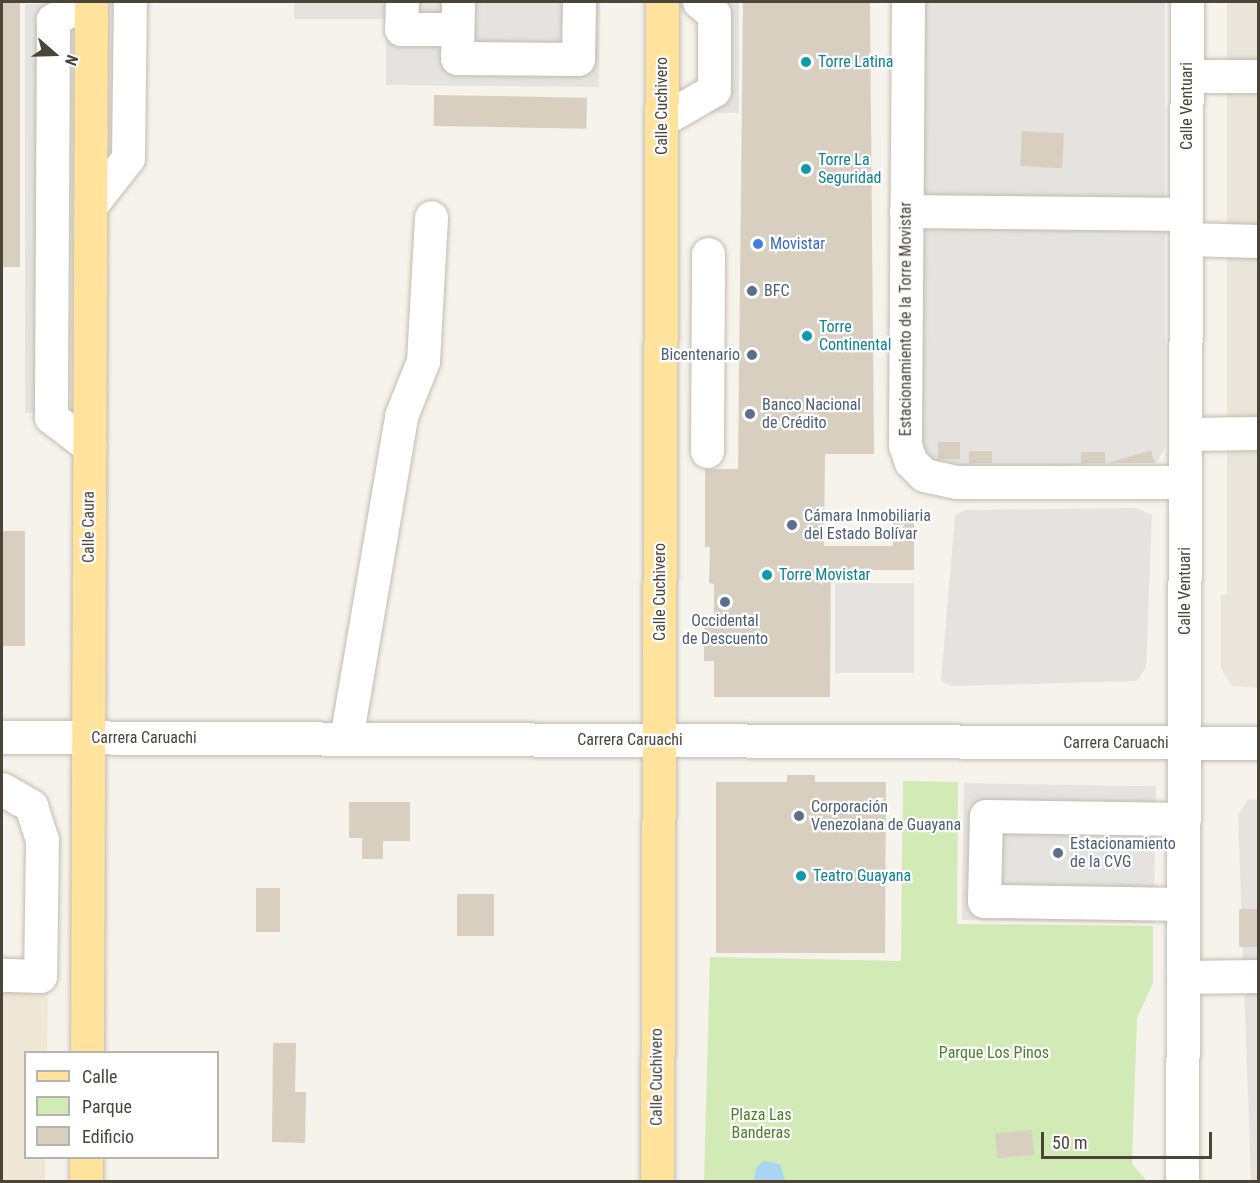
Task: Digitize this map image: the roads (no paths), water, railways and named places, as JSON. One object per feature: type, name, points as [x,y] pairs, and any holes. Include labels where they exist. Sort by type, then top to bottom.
[{"type":"main road","name":"Calle Caura","points":[[87,1051],[91,2]]},
{"type":"main road","name":"Calle Cuchivero","points":[[657,1182],[662,2]]},
{"type":"main road","points":[[86,1159],[86,1182]]},
{"type":"street","points":[[85,2],[53,20],[51,417],[89,446]]},
{"type":"street","points":[[91,205],[128,158],[130,2]]},
{"type":"street","points":[[402,2],[401,29],[457,15],[457,58],[578,59],[579,2]]},
{"type":"street","points":[[662,120],[714,90],[714,14],[699,2]]},
{"type":"street","name":"Estacionamiento de la Torre Movistar","points":[[908,2],[905,445],[915,469],[957,482],[1185,482]]},
{"type":"street","name":"Calle Ventuari","points":[[1182,1182],[1187,2]]},
{"type":"street","points":[[1187,76],[1258,76]]},
{"type":"street","points":[[906,211],[1186,227],[1258,241]]},
{"type":"street","points":[[346,739],[401,416],[423,361],[431,217]]},
{"type":"street","points":[[707,451],[708,254]]},
{"type":"street","points":[[661,288],[707,288]]},
{"type":"street","points":[[661,382],[707,382]]},
{"type":"street","points":[[1186,434],[1258,433]]},
{"type":"street","name":"Carrera Caruachi","points":[[2,737],[1258,743]]},
{"type":"street","points":[[2,789],[31,806],[42,840],[40,976],[2,975]]},
{"type":"street","points":[[1184,819],[986,816],[984,901],[1184,904]]},
{"type":"street","points":[[1183,977],[1258,976]]},
{"type":"water","points":[[764,1161],[780,1164],[785,1181],[754,1181],[756,1168]]},
{"type":"place","name":"Torre Latina","points":[[806,62]]},
{"type":"place","name":"Torre La Seguridad","points":[[806,169]]},
{"type":"place","name":"Movistar","points":[[758,244]]},
{"type":"place","name":"BFC","points":[[752,291]]},
{"type":"place","name":"Torre Continental","points":[[807,336]]},
{"type":"place","name":"Bicentenario","points":[[752,355]]},
{"type":"place","name":"Banco Nacional de Crédito","points":[[750,414]]},
{"type":"place","name":"Cámara Inmobiliaria del Estado Bolívar","points":[[792,525]]},
{"type":"place","name":"Torre Movistar","points":[[767,575]]},
{"type":"place","name":"Occidental de Descuento","points":[[725,602]]},
{"type":"place","name":"Corporación Venezolana de Guayana","points":[[799,816]]},
{"type":"place","name":"Estacionamiento de la CVG","points":[[1058,853]]},
{"type":"place","name":"Teatro Guayana","points":[[801,876]]},
{"type":"park label","name":"Parque Los Pinos","points":[[994,1053]]},
{"type":"park label","name":"Plaza Las Banderas","points":[[761,1124]]}]
